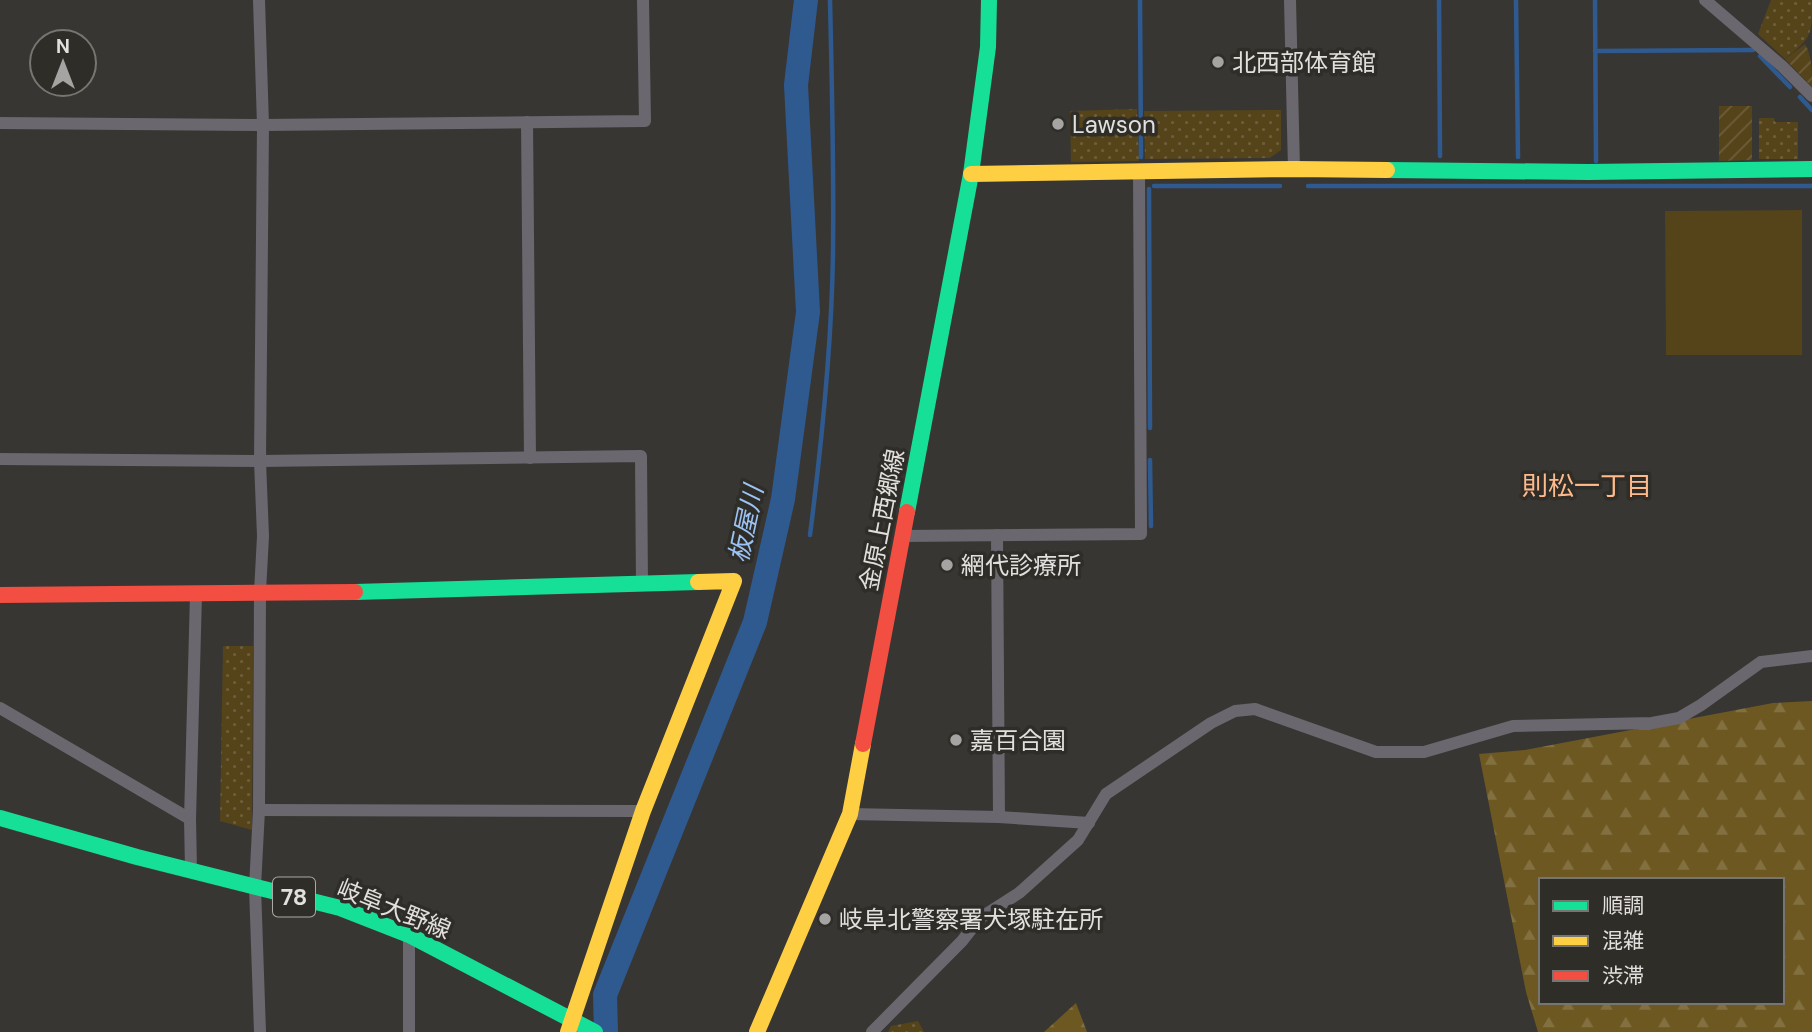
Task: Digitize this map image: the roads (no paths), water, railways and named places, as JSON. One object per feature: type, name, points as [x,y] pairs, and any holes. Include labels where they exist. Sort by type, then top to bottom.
[{"type":"street","points":[[259,0],[263,125],[260,461],[262,536],[259,810],[255,887],[260,1032]]},
{"type":"street","points":[[0,123],[263,125],[645,121],[643,0]]},
{"type":"street","name":"金原上西郷線","points":[[757,1032],[850,814],[971,174],[989,47],[989,0]]},
{"type":"street","points":[[1290,0],[1294,169]]},
{"type":"street","points":[[1705,0],[1782,65],[1812,96]]},
{"type":"street","points":[[527,122],[530,458]]},
{"type":"street","points":[[971,174],[1294,169],[1518,172],[1812,169]]},
{"type":"street","points":[[902,536],[1141,534],[1139,171]]},
{"type":"street","points":[[0,459],[260,461],[641,456],[642,585]]},
{"type":"street","points":[[997,535],[999,817]]},
{"type":"street","points":[[0,596],[401,592],[734,581],[643,811],[573,1025]]},
{"type":"street","points":[[191,869],[196,594]]},
{"type":"street","points":[[872,1032],[962,941],[979,918],[1019,893],[1078,840],[1105,794],[1210,723],[1235,710],[1255,709],[1376,752],[1424,752],[1513,726],[1652,723],[1679,718],[1761,662],[1812,656]]},
{"type":"street","points":[[0,708],[190,819]]},
{"type":"street","points":[[259,810],[643,811]]},
{"type":"street","points":[[850,814],[999,817],[1089,823]]},
{"type":"street","name":"岐阜大野線","points":[[0,818],[138,857],[340,908],[408,935],[573,1025],[595,1032]]},
{"type":"street","points":[[408,935],[409,1032]]},
{"type":"waterway","name":"板屋川","points":[[606,1032],[605,995],[755,622],[783,499],[808,312],[796,85],[806,0]]},
{"type":"waterway","points":[[810,535],[831,321],[833,156],[830,0]]},
{"type":"waterway","points":[[1140,0],[1141,157]]},
{"type":"waterway","points":[[1439,0],[1440,156]]},
{"type":"waterway","points":[[1516,0],[1518,157]]},
{"type":"waterway","points":[[1595,0],[1596,161]]},
{"type":"waterway","points":[[1595,51],[1753,50]]},
{"type":"waterway","points":[[1760,56],[1790,87]]},
{"type":"waterway","points":[[1800,97],[1812,110]]},
{"type":"waterway","points":[[1154,186],[1280,186]]},
{"type":"waterway","points":[[1308,186],[1812,186]]},
{"type":"waterway","points":[[1149,189],[1150,428]]},
{"type":"waterway","points":[[1150,460],[1151,526]]},
{"type":"place","name":"北西部体育館","points":[[1218,62]]},
{"type":"place","name":"Lawson","points":[[1058,124]]},
{"type":"place","name":"網代診療所","points":[[947,565]]},
{"type":"place","name":"嘉百合園","points":[[956,740]]},
{"type":"place","name":"岐阜北警察署犬塚駐在所","points":[[825,919]]},
{"type":"district","name":"則松一丁目","points":[[1587,486]]}]
